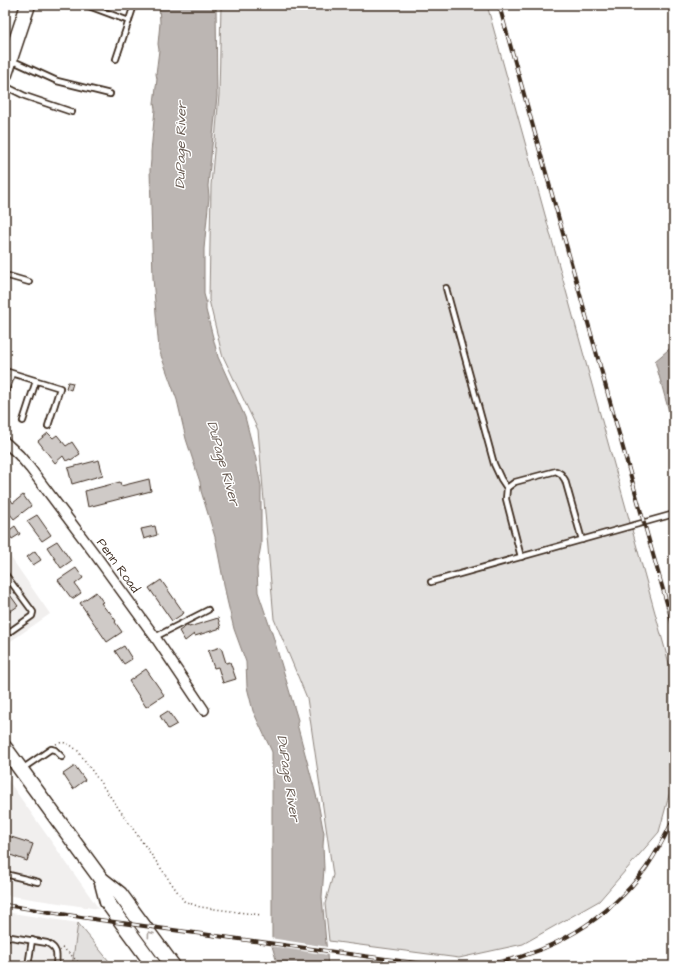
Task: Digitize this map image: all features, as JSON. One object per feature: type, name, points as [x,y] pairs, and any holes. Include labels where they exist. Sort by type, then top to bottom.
[{"type":"main road","points":[[5,74],[28,5]]},
{"type":"main road","points":[[5,748],[101,879],[120,894],[173,966]]},
{"type":"main road","points":[[101,879],[107,902],[154,966]]},
{"type":"street","name":"Penn Road","points":[[5,442],[30,468],[94,554],[155,637],[204,710]]},
{"type":"lane","points":[[86,5],[129,21]]},
{"type":"lane","points":[[116,59],[134,5]]},
{"type":"lane","points":[[10,59],[57,81],[110,94]]},
{"type":"lane","points":[[5,86],[25,96],[72,112]]},
{"type":"lane","points":[[5,275],[29,282]]},
{"type":"lane","points":[[446,288],[494,464],[507,488],[506,499],[521,557]]},
{"type":"lane","points":[[5,372],[60,388],[48,426]]},
{"type":"lane","points":[[5,394],[12,374]]},
{"type":"lane","points":[[23,421],[36,381]]},
{"type":"lane","points":[[507,488],[515,482],[556,471],[561,474],[565,480],[582,540]]},
{"type":"lane","points":[[431,582],[674,514]]},
{"type":"lane","points":[[5,574],[33,612],[32,616],[5,635]]},
{"type":"lane","points":[[155,637],[208,610]]},
{"type":"lane","points":[[21,770],[51,749],[55,750],[62,757]]},
{"type":"lane","points":[[5,874],[38,882]]},
{"type":"lane","points":[[5,936],[32,940],[52,946],[56,951],[56,966]]},
{"type":"lane","points":[[28,966],[32,940]]},
{"type":"path","points":[[51,749],[58,742],[65,742],[72,745],[78,751],[184,901],[200,907],[261,915]]},
{"type":"path","points":[[52,946],[60,947],[67,951],[82,966]]},
{"type":"shaded area","points":[[221,5],[487,5],[670,667],[674,696],[674,777],[659,832],[599,901],[523,944],[459,958],[329,941],[325,904],[333,875],[307,698],[274,619],[258,430],[222,354],[209,300],[211,185],[219,95]]},
{"type":"shaded area","points":[[5,549],[50,614],[5,645]]},
{"type":"shaded area","points":[[5,776],[99,909],[5,895]]},
{"type":"shaded area","points":[[114,897],[165,966],[161,966],[113,899]]},
{"type":"shaded area","points":[[5,912],[78,923],[72,966],[5,966]]},
{"type":"shaded area","points":[[78,923],[113,966],[72,966]]},
{"type":"water","name":"DuPage River","points":[[159,5],[216,5],[217,96],[208,186],[209,197],[204,249],[204,294],[206,310],[218,357],[245,417],[256,459],[261,486],[261,545],[257,568],[258,592],[298,720],[297,724],[318,802],[324,832],[322,897],[328,966],[278,966],[272,946],[272,752],[253,711],[247,687],[246,662],[234,629],[215,537],[201,491],[200,482],[186,439],[177,400],[159,350],[153,278],[150,170],[159,50]]},
{"type":"water","points":[[674,345],[674,430],[655,361]]},
{"type":"pier","points":[[270,938],[328,947],[329,955],[270,946]]},
{"type":"building","points":[[68,382],[73,383],[71,390],[66,388]]},
{"type":"building","points":[[48,433],[53,438],[57,435],[66,446],[72,442],[80,454],[71,460],[66,461],[63,456],[55,463],[38,441]]},
{"type":"building","points":[[99,460],[103,475],[72,484],[68,468]]},
{"type":"building","points":[[149,479],[151,491],[88,507],[85,491],[120,482],[121,486]]},
{"type":"building","points":[[8,495],[13,503],[23,495],[31,506],[14,519],[5,508],[5,497]]},
{"type":"building","points":[[37,515],[51,535],[42,541],[27,521]]},
{"type":"building","points":[[15,526],[20,534],[12,539],[7,532]]},
{"type":"building","points":[[155,526],[157,535],[144,539],[141,529]]},
{"type":"building","points":[[57,541],[71,561],[61,568],[47,547]]},
{"type":"building","points":[[35,551],[41,560],[33,565],[27,557]]},
{"type":"building","points":[[76,568],[83,578],[75,584],[81,593],[72,599],[58,580]]},
{"type":"building","points":[[161,580],[184,613],[172,621],[149,588]]},
{"type":"building","points":[[5,588],[18,606],[5,615]]},
{"type":"building","points":[[96,592],[103,602],[101,603],[108,612],[109,611],[122,632],[107,642],[80,603]]},
{"type":"building","points":[[218,618],[221,628],[195,636],[194,634],[185,641],[179,631],[188,625],[189,627]]},
{"type":"building","points":[[124,646],[132,659],[124,664],[115,651]]},
{"type":"building","points":[[221,647],[226,663],[230,662],[236,679],[223,683],[218,667],[214,668],[208,651]]},
{"type":"building","points":[[146,669],[164,695],[146,707],[129,681]]},
{"type":"building","points":[[168,711],[177,724],[168,729],[160,716]]},
{"type":"building","points":[[75,766],[85,780],[73,789],[63,774]]},
{"type":"building","points":[[5,835],[33,844],[27,861],[5,853]]},
{"type":"railway","points":[[499,5],[674,628]]},
{"type":"railway","points":[[431,964],[472,965],[509,960],[554,944],[575,932],[596,919],[631,886],[654,856],[674,818]]},
{"type":"railway","points":[[5,905],[100,920],[437,966]]}]
